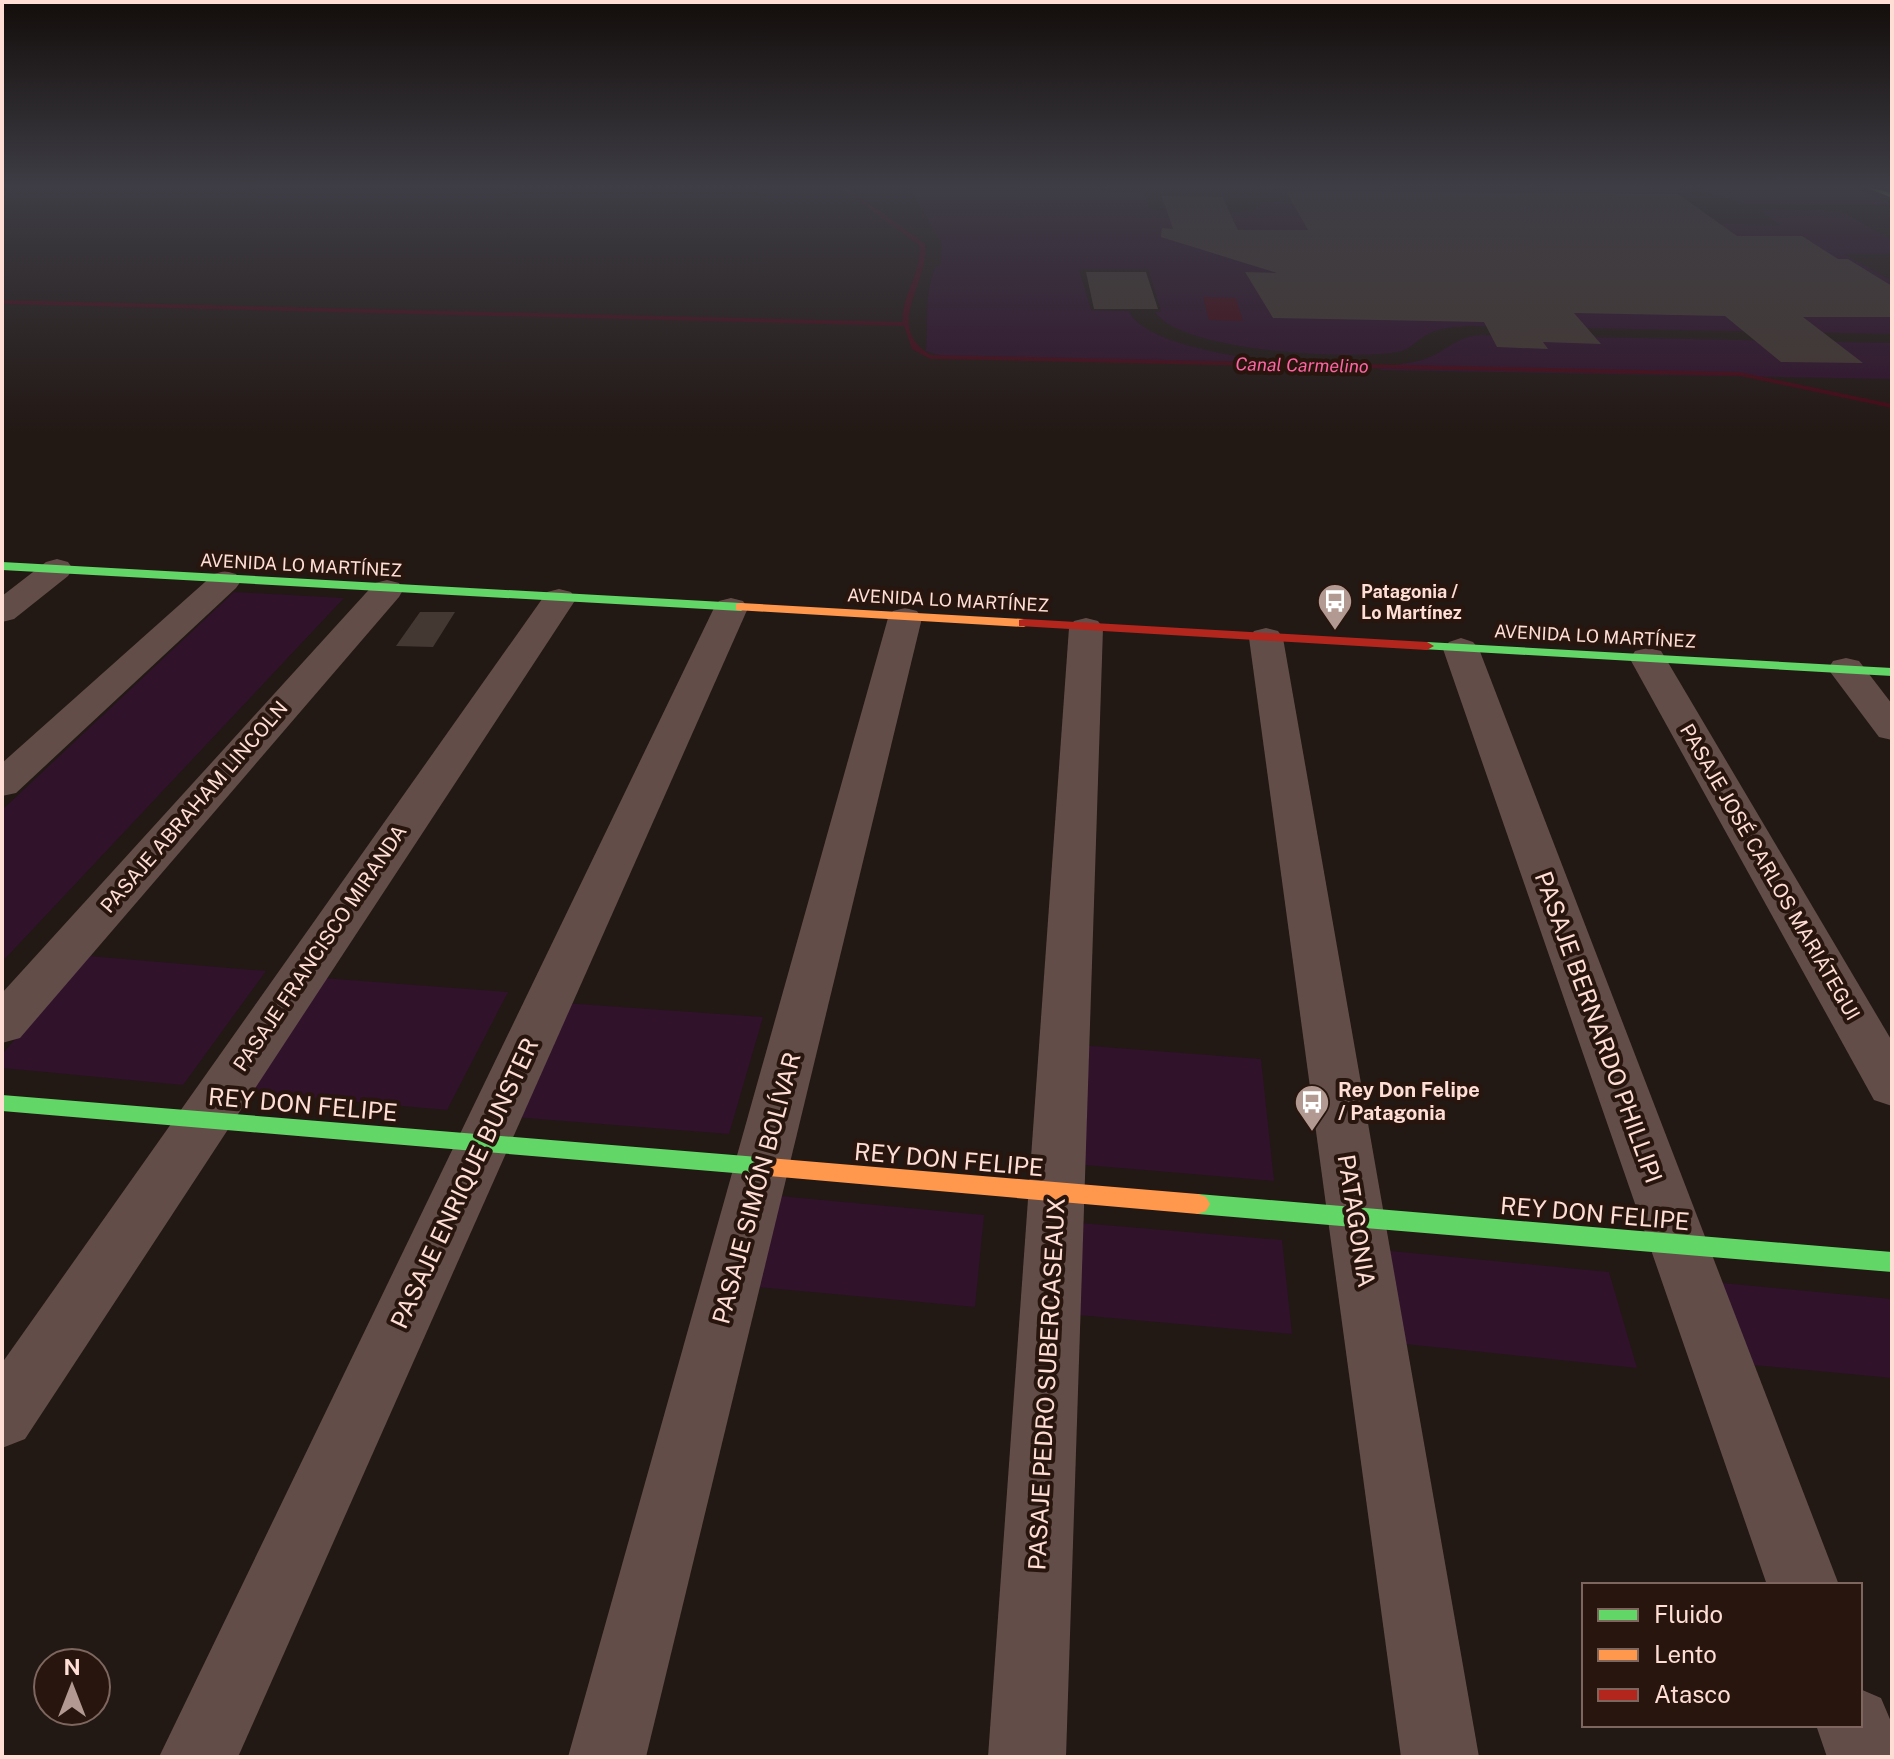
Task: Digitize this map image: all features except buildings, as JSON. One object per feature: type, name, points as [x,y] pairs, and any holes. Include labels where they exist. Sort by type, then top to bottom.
[{"type":"main road","name":"AVENIDA LO MARTÍNEZ","points":[[2,566],[225,581],[1892,672]]},
{"type":"main road","name":"REY DON FELIPE","points":[[2,1103],[1892,1262]]},
{"type":"street","points":[[2,612],[57,569]]},
{"type":"street","points":[[3,782],[225,581]]},
{"type":"street","name":"PASAJE ABRAHAM LINCOLN","points":[[2,1025],[387,590]]},
{"type":"street","name":"PASAJE FRANCISCO MIRANDA","points":[[2,1417],[559,599]]},
{"type":"street","name":"PASAJE ENRIQUE BUNSTER","points":[[198,1757],[731,608]]},
{"type":"street","name":"PASAJE SIMÓN BOLÍVAR","points":[[607,1757],[905,618]]},
{"type":"street","name":"PASAJE PEDRO SUBERCASEAUX","points":[[1027,1757],[1086,628]]},
{"type":"street","name":"PATAGONIA","points":[[1266,638],[1440,1757]]},
{"type":"street","name":"PASAJE BERNARDO PHILLIPI","points":[[1461,649],[1802,1583]]},
{"type":"street","name":"PASAJE JOSÉ CARLOS MARIÁTEGUI","points":[[1648,659],[1892,1086]]},
{"type":"street","points":[[1846,669],[1892,729]]},
{"type":"street","points":[[1855,1727],[1866,1757]]},
{"type":"shaded area","points":[[934,270],[1079,270],[1091,310],[1129,311],[1138,323],[1174,341],[1220,353],[1279,362],[945,357],[926,351],[929,289]]},
{"type":"shaded area","points":[[1148,270],[1873,270],[1892,281],[1892,334],[1470,326],[1433,332],[1397,352],[1343,355],[1268,350],[1197,336],[1171,326],[1155,312],[1161,311]]},
{"type":"shaded area","points":[[1203,297],[1236,298],[1243,321],[1209,320]]},
{"type":"shaded area","points":[[1481,335],[1892,343],[1892,379],[1378,370],[1422,360],[1463,339]]},
{"type":"shaded area","points":[[234,592],[344,598],[2,962],[2,810]]},
{"type":"shaded area","points":[[89,956],[266,971],[183,1085],[2,1068],[2,1054]]},
{"type":"shaded area","points":[[323,978],[508,992],[447,1110],[247,1092]]},
{"type":"shaded area","points":[[564,1003],[763,1017],[729,1134],[513,1117]]},
{"type":"shaded area","points":[[1078,1045],[1261,1059],[1274,1181],[1073,1164]]},
{"type":"shaded area","points":[[769,1195],[984,1215],[975,1307],[746,1286]]},
{"type":"shaded area","points":[[1058,1221],[1282,1240],[1292,1334],[1055,1313]]},
{"type":"shaded area","points":[[1381,1250],[1609,1272],[1637,1368],[1395,1343]]},
{"type":"shaded area","points":[[1712,1282],[1892,1299],[1892,1378],[1742,1364]]},
{"type":"waterway","name":"Canal Carmelino","points":[[920,270],[908,302],[907,331],[914,348],[930,357],[1740,374],[1892,406]]},
{"type":"waterway","points":[[2,302],[906,324]]},
{"type":"traffic: fast","points":[[2,566],[741,607]]},
{"type":"traffic: fast","points":[[1427,646],[1892,672]]},
{"type":"traffic: fast","points":[[2,1103],[769,1167]]},
{"type":"traffic: fast","points":[[1198,1204],[1892,1262]]},
{"type":"traffic: slow","points":[[741,607],[1024,623]]},
{"type":"traffic: slow","points":[[769,1167],[1198,1204]]},
{"type":"traffic: jam","points":[[1024,623],[1427,646]]},
{"type":"place","name":"Patagonia / Lo Martínez","points":[[1335,632]]},
{"type":"place","name":"Rey Don Felipe / Patagonia","points":[[1312,1133]]}]
